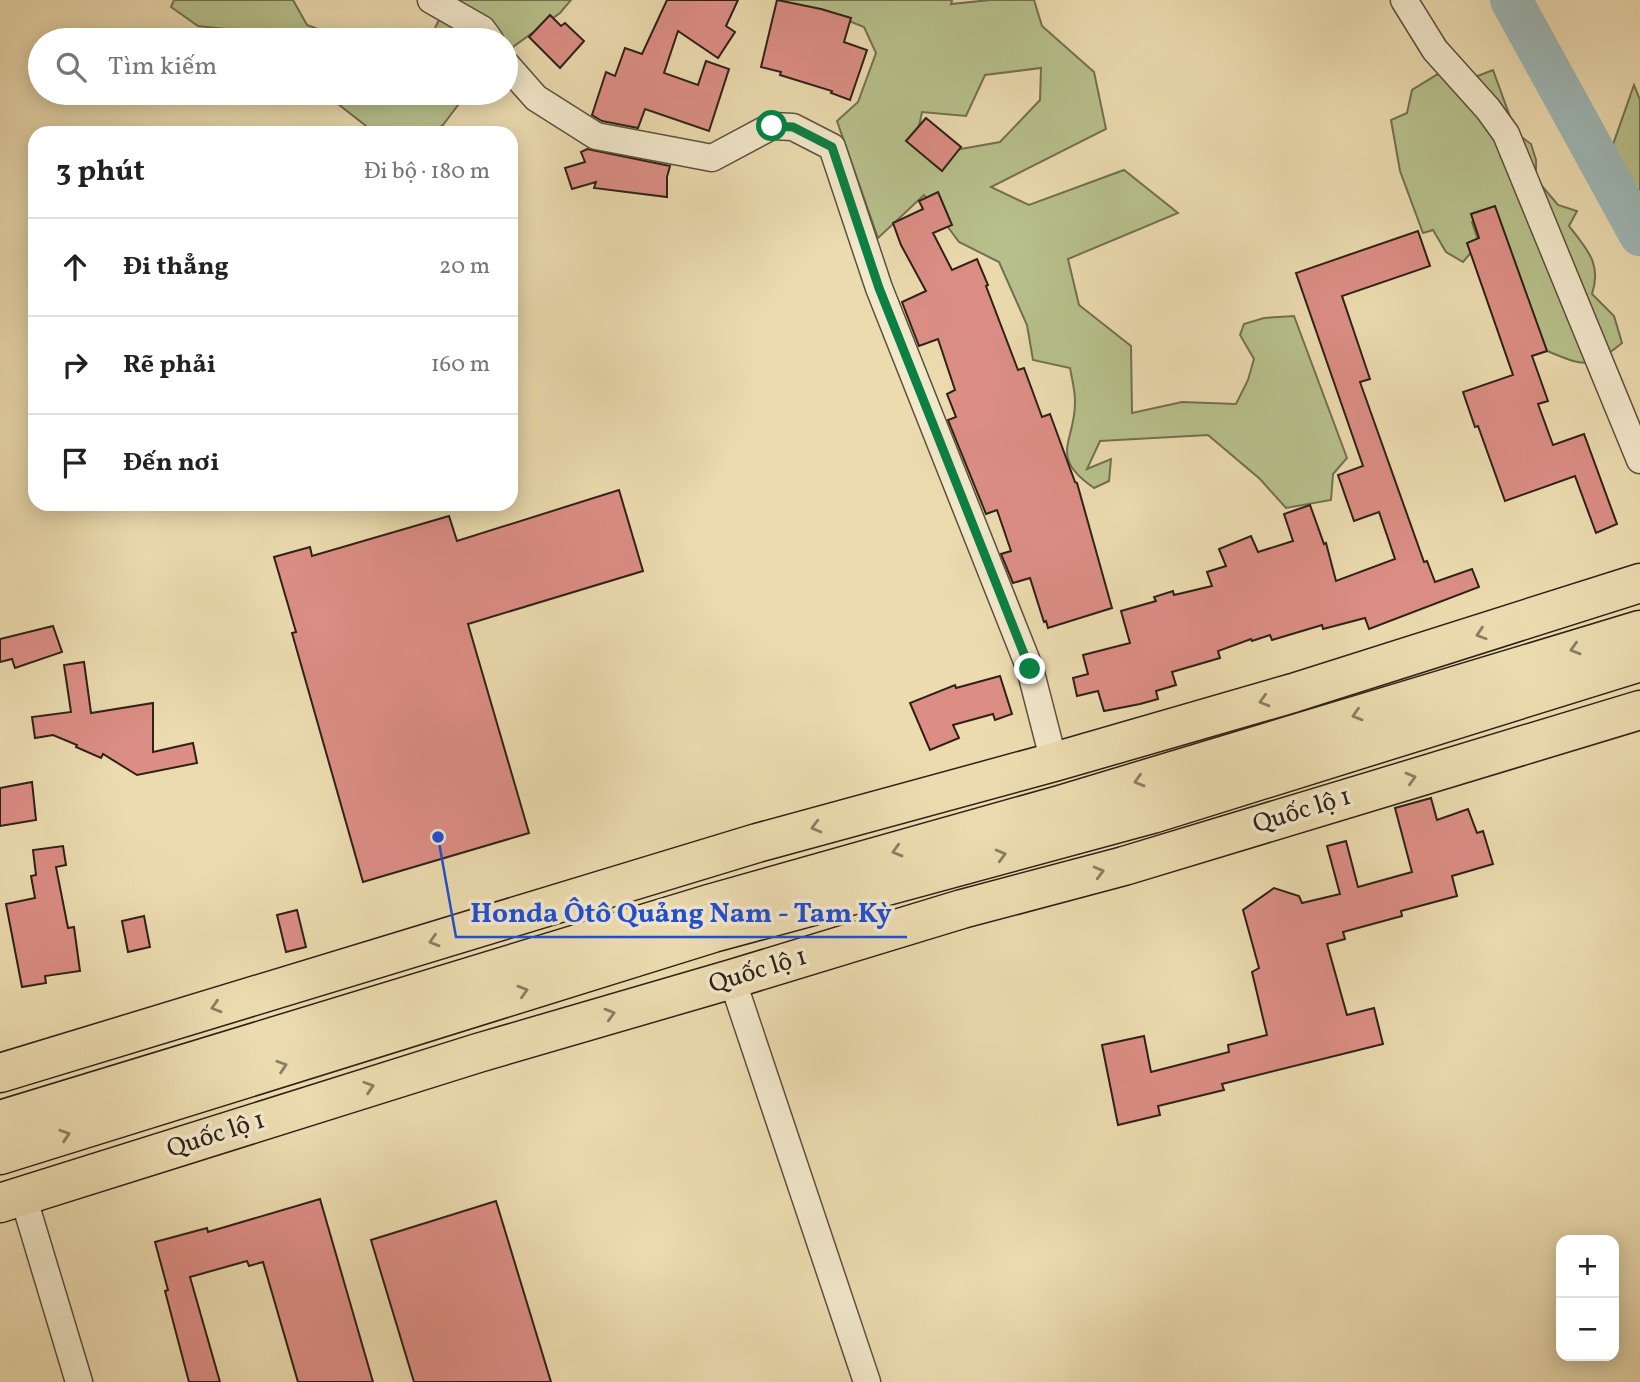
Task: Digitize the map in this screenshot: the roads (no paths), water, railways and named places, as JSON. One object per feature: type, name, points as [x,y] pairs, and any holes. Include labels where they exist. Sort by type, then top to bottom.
[{"type":"highway","points":[[0,1073],[757,843],[1293,693],[1640,583]]},
{"type":"highway","name":"Quốc lộ 1","points":[[0,1155],[713,933],[946,853],[1060,805],[1640,630]]},
{"type":"highway","name":"Quốc lộ 1","points":[[0,1120],[709,904],[946,853],[1152,814],[1640,662]]},
{"type":"highway","name":"Quốc lộ 1","points":[[12,1200],[478,1053],[962,909],[1124,866],[1640,710]]},
{"type":"highway","points":[[929,796],[962,909]]},
{"type":"highway","points":[[467,1008],[478,1053]]},
{"type":"street","points":[[431,0],[480,28]]},
{"type":"street","points":[[1404,0],[1436,50],[1488,109],[1506,134],[1640,460]]},
{"type":"street","points":[[518,78],[536,98],[596,135],[712,158],[772,126],[793,127],[832,147],[879,288],[1030,669],[1054,762]]},
{"type":"street","points":[[732,979],[867,1382]]},
{"type":"street","points":[[12,1200],[79,1382]]},
{"type":"waterway","points":[[1511,0],[1640,235]]},
{"type":"place","name":"Honda Ôtô Quảng Nam - Tam Kỳ","points":[[438,837]]}]
